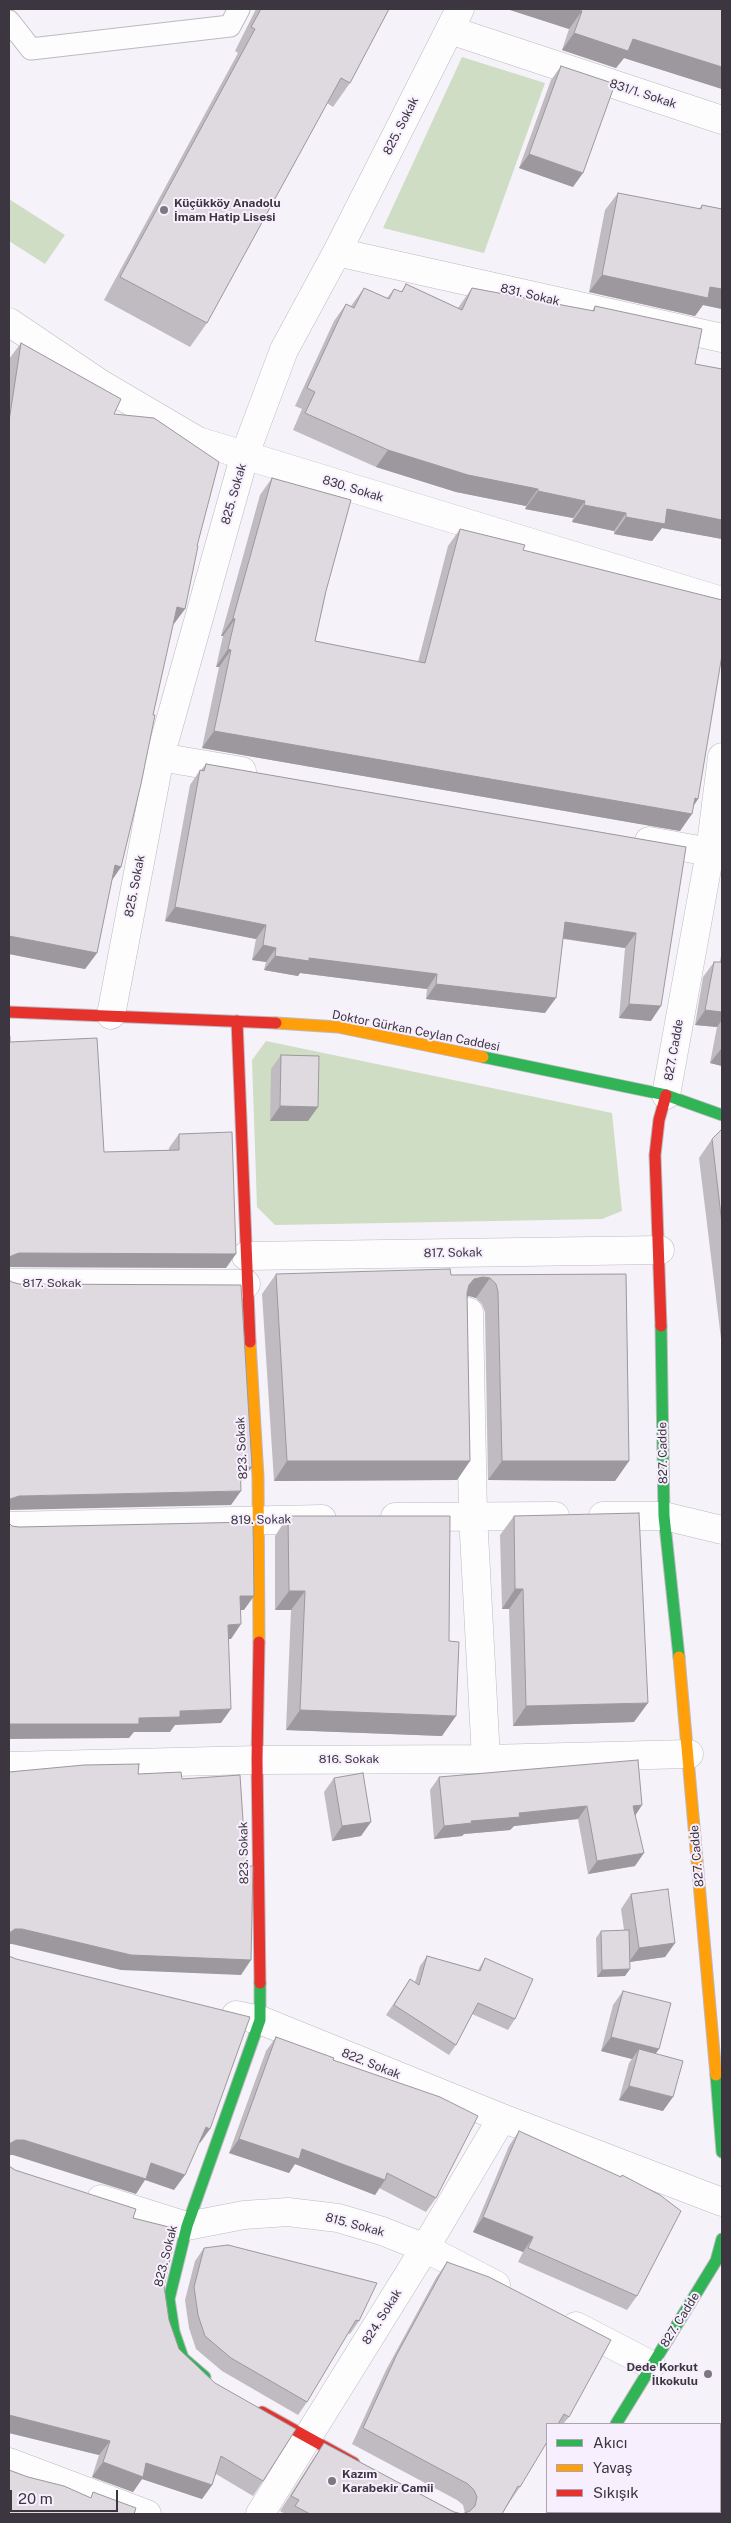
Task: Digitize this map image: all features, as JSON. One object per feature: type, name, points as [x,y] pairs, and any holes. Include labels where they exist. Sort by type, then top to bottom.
[{"type":"street","name":"831/1. Sokak","points":[[455,19],[722,120]]},
{"type":"street","name":"825. Sokak","points":[[111,1015],[160,757],[245,454],[284,350],[337,252],[455,19]]},
{"type":"street","name":"831. Sokak","points":[[337,252],[722,338]]},
{"type":"street","name":"830. Sokak","points":[[9,322],[101,384],[198,441],[722,601]]},
{"type":"street","points":[[160,757],[268,775]]},
{"type":"street","name":"827. Cadde","points":[[722,757],[710,852],[666,1095],[659,1120],[655,1154],[660,1250],[664,1516],[689,1754],[722,2152]]},
{"type":"street","points":[[621,836],[710,852]]},
{"type":"street","name":"Doktor Gürkan Ceylan Caddesi","points":[[9,1012],[237,1021],[338,1028],[666,1095],[722,1115]]},
{"type":"street","name":"823. Sokak","points":[[213,2384],[183,2358],[174,2332],[169,2299],[187,2226],[260,2020],[257,1760],[260,1594],[259,1520],[246,1284],[237,1021]]},
{"type":"street","name":"817. Sokak","points":[[246,1256],[660,1250]]},
{"type":"street","name":"817. Sokak","points":[[9,1283],[246,1284]]},
{"type":"street","points":[[469,1312],[473,1515],[486,1759]]},
{"type":"street","name":"819. Sokak","points":[[9,1526],[473,1515],[664,1516],[722,1530]]},
{"type":"street","name":"816. Sokak","points":[[9,1766],[257,1760],[486,1759],[689,1754]]},
{"type":"street","name":"822. Sokak","points":[[212,2009],[260,2020],[502,2118],[722,2202]]},
{"type":"street","name":"824. Sokak","points":[[260,2514],[425,2248],[502,2118]]},
{"type":"street","name":"815. Sokak","points":[[74,2190],[187,2226],[244,2215],[288,2212],[338,2218],[382,2231],[425,2248],[520,2298]]},
{"type":"street","name":"827. Cadde","points":[[617,2423],[690,2305],[722,2245]]},
{"type":"street","points":[[555,2316],[651,2365]]},
{"type":"street","points":[[256,2409],[366,2470]]},
{"type":"street","points":[[9,2462],[146,2514]]},
{"type":"lane","points":[[9,21],[31,48],[230,26],[239,9]]},
{"type":"green space","points":[[462,57],[545,83],[484,253],[383,228]]},
{"type":"green space","points":[[9,199],[65,235],[45,264],[9,241]]},
{"type":"green space","points":[[266,1041],[612,1113],[622,1211],[602,1219],[275,1225],[257,1207],[252,1060]]},
{"type":"building","points":[[261,9],[389,9],[350,83],[341,78],[207,323],[120,277],[255,29],[251,27]]},
{"type":"building","points":[[574,9],[722,9],[722,67],[633,39],[628,51],[574,33],[582,11]]},
{"type":"building","points":[[561,66],[615,84],[583,173],[529,154]]},
{"type":"building","points":[[618,193],[701,209],[702,205],[722,209],[722,289],[710,287],[708,298],[602,275]]},
{"type":"building","points":[[406,284],[462,310],[472,288],[594,311],[595,306],[702,329],[695,364],[722,369],[722,520],[667,509],[665,524],[626,517],[626,513],[584,505],[585,501],[538,491],[538,489],[468,475],[388,450],[305,413],[315,392],[307,388],[346,304],[354,308],[364,288],[389,299],[394,289],[402,292]]},
{"type":"building","points":[[21,343],[121,399],[114,414],[154,418],[219,462],[197,546],[185,609],[177,607],[153,715],[155,715],[141,784],[121,867],[115,865],[97,953],[9,936],[9,421]]},
{"type":"building","points":[[272,478],[351,500],[326,591],[315,641],[425,663],[460,529],[525,545],[523,550],[722,600],[722,655],[698,799],[695,798],[692,814],[214,731],[231,650],[228,649],[235,619],[233,618]]},
{"type":"building","points":[[206,764],[686,847],[661,1006],[629,1004],[636,933],[565,922],[556,998],[436,984],[437,974],[309,958],[309,961],[275,956],[276,948],[263,945],[266,925],[175,907],[200,770],[204,771]]},
{"type":"building","points":[[714,962],[722,962],[722,1012],[705,1010]]},
{"type":"building","points":[[9,1036],[10,1042],[97,1038],[104,1152],[179,1150],[179,1134],[232,1132],[236,1254],[19,1253],[9,1258]]},
{"type":"building","points":[[281,1055],[319,1056],[318,1107],[280,1106]]},
{"type":"building","points":[[722,1129],[722,1224],[712,1139]]},
{"type":"building","points":[[450,1269],[451,1275],[626,1274],[629,1461],[502,1461],[498,1292],[496,1284],[490,1278],[483,1277],[474,1279],[469,1285],[467,1293],[470,1461],[287,1461],[276,1274]]},
{"type":"building","points":[[9,1280],[19,1284],[241,1285],[252,1467],[240,1467],[241,1491],[19,1496],[9,1501]]},
{"type":"building","points":[[639,1513],[648,1703],[526,1706],[523,1589],[515,1589],[514,1516]]},
{"type":"building","points":[[288,1516],[450,1516],[449,1641],[459,1642],[456,1716],[300,1710],[305,1591],[289,1591]]},
{"type":"building","points":[[253,1522],[254,1596],[240,1596],[241,1624],[228,1625],[231,1709],[180,1711],[180,1717],[139,1718],[139,1724],[9,1724],[9,1523],[12,1526],[19,1527]]},
{"type":"building","points":[[638,1760],[642,1805],[633,1806],[644,1853],[597,1861],[587,1806],[519,1813],[520,1817],[471,1821],[472,1823],[444,1826],[439,1777]]},
{"type":"building","points":[[139,1764],[138,1774],[181,1772],[182,1779],[240,1775],[246,1866],[253,1866],[251,1960],[131,1955],[22,1929],[15,1929],[9,1933],[9,1772],[84,1765]]},
{"type":"building","points":[[363,1773],[371,1822],[342,1826],[334,1778]]},
{"type":"building","points":[[668,1889],[675,1943],[639,1948],[631,1894]]},
{"type":"building","points":[[629,1930],[630,1969],[602,1970],[601,1931]]},
{"type":"building","points":[[9,1956],[250,2017],[210,2129],[206,2127],[185,2175],[151,2163],[146,2179],[24,2140],[16,2140],[9,2144]]},
{"type":"building","points":[[427,1956],[480,1971],[485,1958],[533,1979],[515,2019],[478,2003],[456,2045],[394,2005],[410,1979],[419,1985]]},
{"type":"building","points":[[623,1991],[671,2003],[659,2049],[611,2037]]},
{"type":"building","points":[[276,2037],[334,2058],[333,2060],[440,2097],[478,2116],[436,2198],[387,2173],[385,2180],[302,2149],[299,2159],[239,2139]]},
{"type":"building","points":[[639,2049],[683,2061],[673,2097],[629,2086]]},
{"type":"building","points":[[519,2131],[621,2177],[622,2175],[660,2195],[681,2211],[637,2296],[528,2248],[533,2237],[483,2217]]},
{"type":"building","points":[[9,2166],[15,2170],[136,2209],[133,2218],[177,2229],[164,2286],[169,2320],[179,2349],[215,2383],[296,2429],[263,2481],[221,2456],[212,2485],[146,2463],[143,2477],[103,2462],[110,2441],[9,2415]]},
{"type":"building","points":[[228,2245],[377,2283],[359,2321],[356,2320],[307,2402],[231,2358],[205,2336],[198,2315],[194,2287],[204,2248]]},
{"type":"building","points":[[447,2262],[489,2277],[611,2340],[569,2417],[564,2414],[559,2423],[546,2423],[546,2444],[502,2514],[462,2514],[470,2511],[475,2506],[477,2497],[474,2490],[468,2484],[363,2428],[397,2354]]},
{"type":"building","points":[[324,2443],[454,2512],[462,2514],[310,2514],[295,2506],[299,2500],[291,2496]]},
{"type":"building","points":[[9,2470],[64,2486],[91,2498],[93,2492],[136,2508],[134,2514],[9,2514]]},
{"type":"traffic: fast","points":[[483,1057],[666,1095],[722,1115]]},
{"type":"traffic: fast","points":[[661,1326],[664,1516],[679,1657]]},
{"type":"traffic: fast","points":[[205,2377],[183,2358],[174,2332],[169,2299],[187,2226],[260,2020],[260,1983]]},
{"type":"traffic: fast","points":[[716,2075],[722,2152]]},
{"type":"traffic: fast","points":[[617,2423],[716,2261],[722,2239]]},
{"type":"traffic: slow","points":[[276,1023],[338,1027],[483,1057]]},
{"type":"traffic: slow","points":[[250,1342],[258,1477],[259,1642]]},
{"type":"traffic: slow","points":[[679,1657],[716,2075]]},
{"type":"traffic: jam","points":[[9,1012],[276,1023]]},
{"type":"traffic: jam","points":[[237,1021],[250,1342]]},
{"type":"traffic: jam","points":[[661,1326],[655,1155],[659,1120],[666,1095]]},
{"type":"traffic: jam","points":[[259,1642],[257,1760],[260,1983]]},
{"type":"traffic: jam","points":[[262,2412],[354,2463]]},
{"type":"place","name":"Küçükköy Anadolu İmam Hatip Lisesi","points":[[164,210]]},
{"type":"place","name":"Dede Korkut İlkokulu","points":[[708,2374]]},
{"type":"place","name":"Kazım Karabekir Camii","points":[[332,2481]]}]
